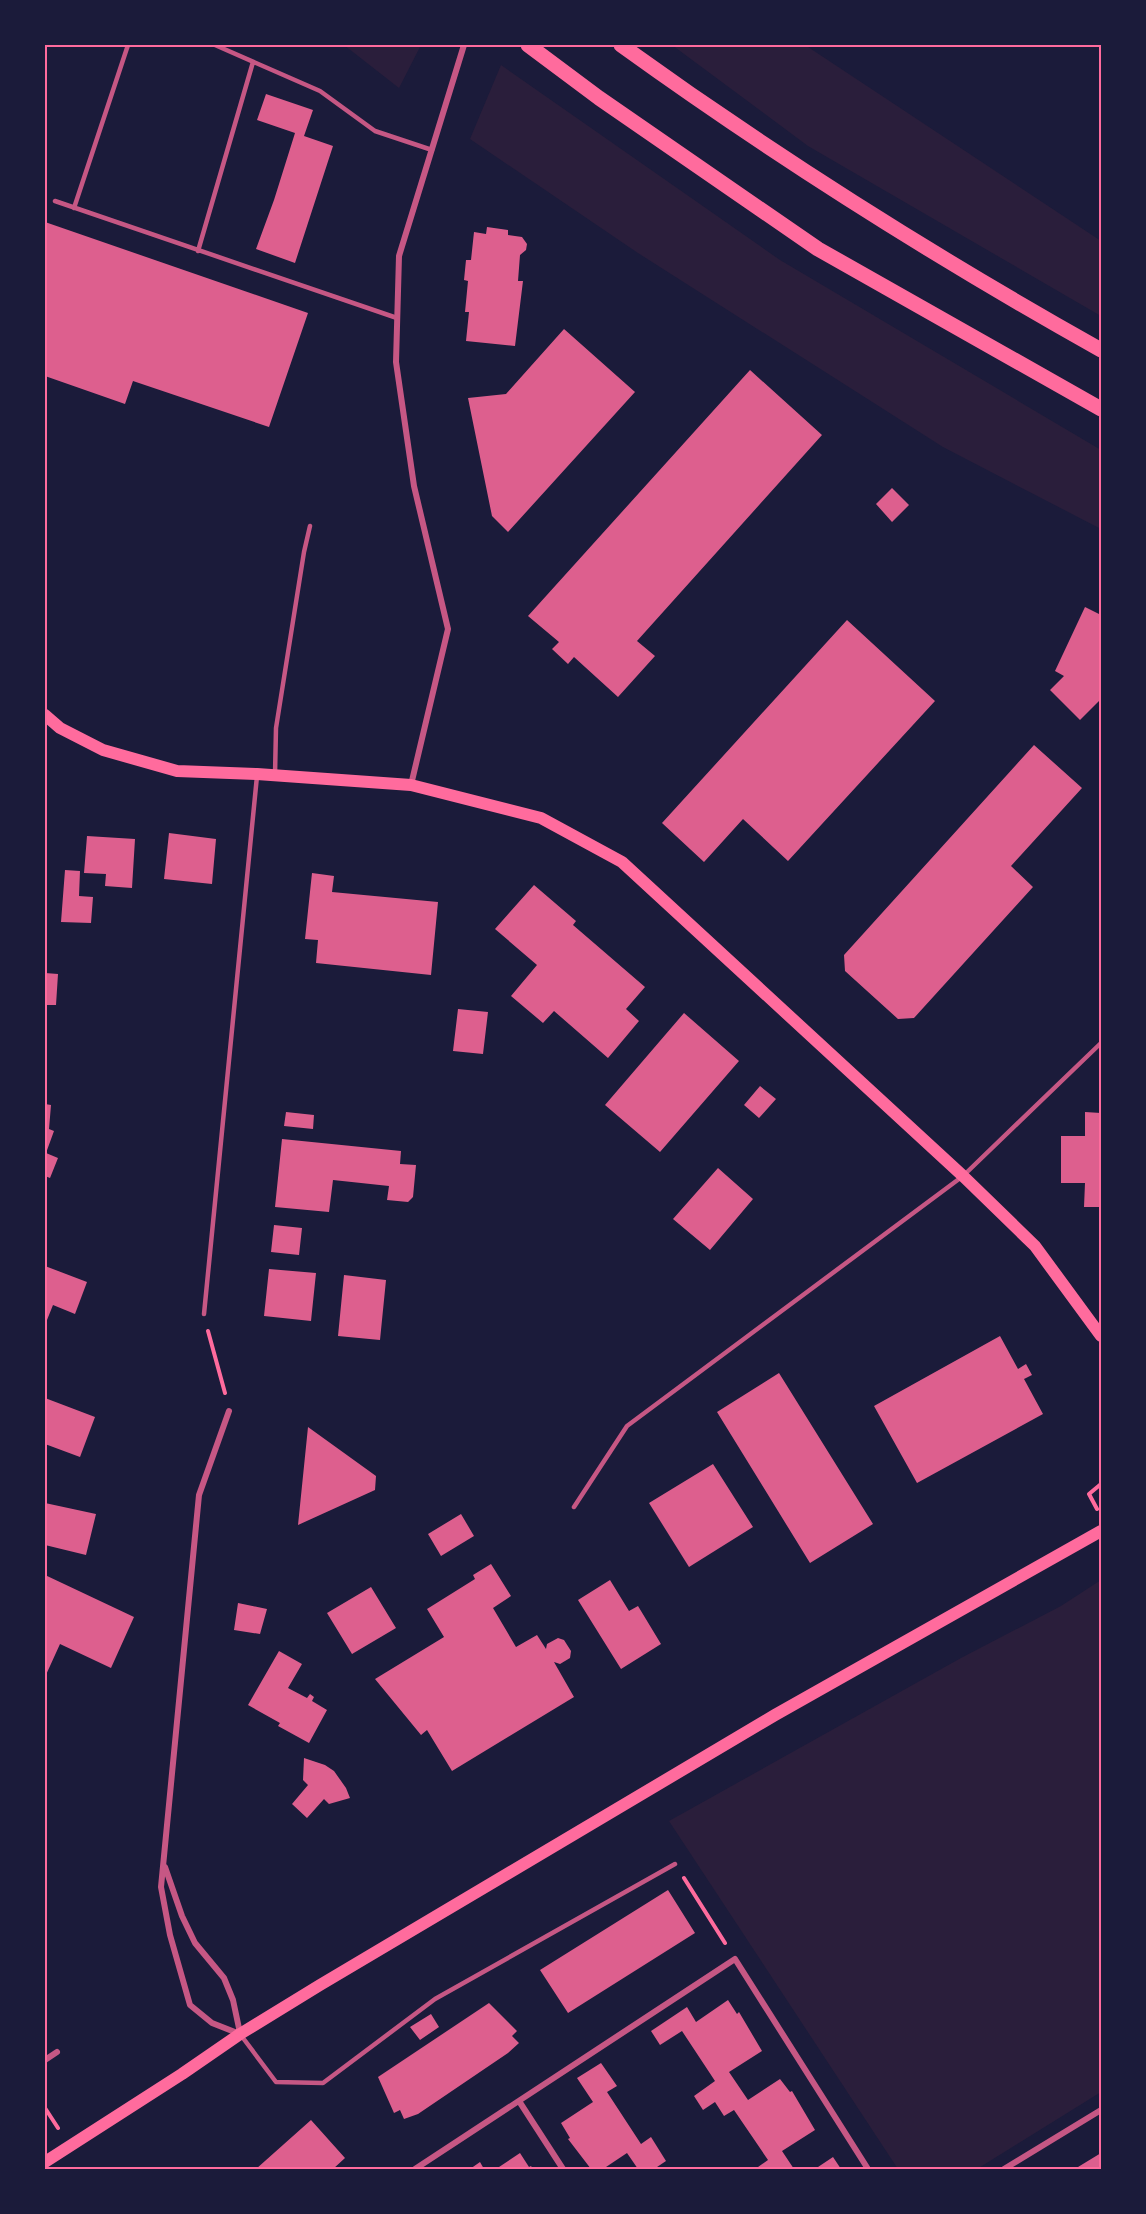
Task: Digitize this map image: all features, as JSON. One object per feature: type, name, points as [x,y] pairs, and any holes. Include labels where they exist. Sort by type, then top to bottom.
[{"type":"main road","points":[[528,45],[599,98],[818,249],[1101,409]]},
{"type":"main road","points":[[621,45],[734,125],[822,183],[996,291],[1101,350]]},
{"type":"main road","points":[[45,715],[60,728],[104,750],[177,771],[274,775],[411,785],[541,818],[622,862],[963,1176],[1035,1246],[1101,1336]]},
{"type":"main road","points":[[45,2162],[240,2034],[775,1715],[1101,1531]]},
{"type":"street","points":[[411,785],[448,629],[414,486],[396,362],[399,256],[464,45]]},
{"type":"street","points":[[229,1411],[199,1495],[161,1887],[170,1935],[190,2004],[212,2023],[240,2034]]},
{"type":"street","points":[[164,1864],[182,1916],[195,1943],[224,1978],[233,2000],[240,2034]]},
{"type":"street","points":[[415,2169],[735,1959],[868,2169]]},
{"type":"street","points":[[45,2060],[57,2052]]},
{"type":"street","points":[[519,2101],[563,2169]]},
{"type":"street","points":[[1004,2169],[1101,2110]]},
{"type":"lane","points":[[74,208],[128,45]]},
{"type":"lane","points":[[215,45],[320,91],[375,131],[432,150]]},
{"type":"lane","points":[[198,250],[253,62]]},
{"type":"lane","points":[[55,201],[397,318]]},
{"type":"lane","points":[[274,775],[276,728],[310,526]]},
{"type":"lane","points":[[204,1314],[257,774]]},
{"type":"lane","points":[[574,1507],[627,1426],[963,1176],[1101,1043]]},
{"type":"lane","points":[[240,2034],[276,2082],[323,2083],[435,2000],[675,1864]]},
{"type":"path","points":[[204,1314],[229,1411]]},
{"type":"path","points":[[1101,1484],[1089,1494],[1101,1515]]},
{"type":"path","points":[[675,1864],[735,1959]]},
{"type":"shaded area","points":[[344,45],[421,45],[399,88]]},
{"type":"shaded area","points":[[672,45],[805,45],[1101,241],[1101,316],[808,146]]},
{"type":"shaded area","points":[[501,65],[780,260],[1101,450],[1101,529],[943,447],[638,253],[470,139]]},
{"type":"shaded area","points":[[1101,1580],[1101,2092],[977,2169],[898,2169],[669,1821],[961,1658],[1061,1606]]},
{"type":"building","points":[[266,94],[313,110],[304,136],[333,146],[295,263],[256,249],[295,133],[257,120]]},
{"type":"building","points":[[45,222],[308,313],[269,427],[133,381],[125,404],[45,376]]},
{"type":"building","points":[[487,227],[508,230],[508,235],[522,237],[527,244],[526,250],[520,255],[518,281],[523,281],[515,346],[466,341],[469,312],[465,312],[468,281],[464,280],[466,260],[471,260],[474,232],[486,234]]},
{"type":"building","points":[[564,329],[635,392],[508,532],[492,516],[468,398],[506,394]]},
{"type":"building","points":[[750,370],[822,435],[637,641],[655,656],[618,697],[574,657],[568,664],[552,649],[559,642],[528,616]]},
{"type":"building","points":[[892,488],[909,505],[892,522],[876,504]]},
{"type":"building","points":[[1085,607],[1101,615],[1101,699],[1080,720],[1050,690],[1064,676],[1055,671]]},
{"type":"building","points":[[847,620],[935,701],[788,861],[743,819],[704,862],[662,823]]},
{"type":"building","points":[[1034,745],[1082,788],[1011,866],[1033,887],[914,1018],[898,1019],[845,971],[844,955]]},
{"type":"building","points":[[169,833],[216,839],[212,884],[164,879]]},
{"type":"building","points":[[87,836],[135,839],[132,888],[105,886],[106,874],[84,873]]},
{"type":"building","points":[[65,870],[80,871],[79,896],[93,897],[91,923],[61,922]]},
{"type":"building","points":[[312,873],[334,876],[332,892],[438,902],[431,975],[316,963],[318,940],[305,939]]},
{"type":"building","points":[[534,885],[576,921],[573,925],[645,987],[626,1009],[639,1021],[608,1058],[554,1011],[543,1023],[511,996],[537,965],[495,929]]},
{"type":"building","points":[[45,973],[58,974],[56,1005],[45,1005]]},
{"type":"building","points":[[458,1009],[488,1012],[483,1054],[453,1051]]},
{"type":"building","points":[[684,1013],[739,1061],[660,1152],[605,1105]]},
{"type":"building","points":[[760,1086],[776,1099],[759,1118],[744,1105]]},
{"type":"building","points":[[45,1104],[51,1105],[49,1129],[54,1131],[46,1153],[58,1158],[50,1178],[45,1176]]},
{"type":"building","points":[[286,1112],[314,1115],[313,1129],[284,1126]]},
{"type":"building","points":[[1085,1112],[1101,1113],[1101,1207],[1084,1207],[1085,1183],[1061,1183],[1061,1136],[1085,1136]]},
{"type":"building","points":[[282,1139],[401,1151],[400,1164],[416,1165],[413,1197],[408,1202],[387,1200],[389,1186],[333,1180],[329,1212],[275,1207]]},
{"type":"building","points":[[718,1168],[753,1199],[710,1250],[673,1219]]},
{"type":"building","points":[[274,1225],[302,1228],[299,1255],[271,1252]]},
{"type":"building","points":[[45,1266],[87,1282],[75,1314],[53,1305],[45,1325]]},
{"type":"building","points":[[269,1269],[316,1273],[311,1321],[264,1316]]},
{"type":"building","points":[[344,1275],[386,1280],[380,1340],[338,1336]]},
{"type":"building","points":[[1000,1336],[1018,1369],[1026,1364],[1032,1375],[1024,1379],[1043,1414],[917,1483],[874,1406]]},
{"type":"building","points":[[779,1373],[873,1524],[810,1563],[717,1412]]},
{"type":"building","points":[[45,1398],[95,1417],[80,1457],[45,1444]]},
{"type":"building","points":[[308,1427],[376,1476],[375,1490],[298,1525]]},
{"type":"building","points":[[713,1464],[753,1527],[689,1567],[649,1503]]},
{"type":"building","points":[[45,1503],[96,1514],[86,1555],[45,1545]]},
{"type":"building","points":[[461,1514],[474,1536],[441,1556],[428,1534]]},
{"type":"building","points":[[491,1564],[511,1596],[493,1608],[516,1647],[537,1635],[546,1649],[547,1644],[558,1638],[564,1640],[571,1651],[570,1658],[560,1664],[554,1662],[574,1697],[452,1771],[427,1730],[421,1735],[375,1679],[444,1637],[427,1609],[475,1579],[473,1575]]},
{"type":"building","points":[[45,1575],[134,1617],[111,1668],[60,1644],[45,1677]]},
{"type":"building","points":[[610,1580],[629,1611],[638,1606],[661,1644],[621,1669],[578,1600]]},
{"type":"building","points":[[371,1587],[396,1628],[352,1654],[327,1613]]},
{"type":"building","points":[[238,1603],[267,1609],[260,1634],[234,1630]]},
{"type":"building","points":[[279,1651],[302,1664],[288,1688],[307,1698],[310,1694],[314,1697],[312,1701],[327,1710],[309,1743],[278,1726],[280,1723],[248,1705]]},
{"type":"building","points":[[304,1758],[325,1765],[334,1771],[350,1798],[329,1804],[324,1799],[307,1818],[292,1804],[308,1785],[303,1780]]},
{"type":"building","points":[[668,1890],[695,1933],[568,2013],[540,1970]]},
{"type":"building","points":[[728,2000],[737,2014],[739,2012],[762,2051],[729,2072],[748,2100],[780,2079],[790,2092],[792,2091],[815,2130],[782,2151],[794,2169],[759,2169],[758,2167],[768,2160],[734,2110],[724,2116],[715,2102],[703,2110],[694,2096],[715,2081],[682,2031],[660,2045],[651,2031],[687,2007],[696,2022]]},
{"type":"building","points":[[489,2003],[517,2031],[512,2036],[519,2043],[508,2053],[418,2114],[404,2119],[400,2110],[394,2113],[378,2077]]},
{"type":"building","points":[[431,2014],[439,2027],[420,2040],[410,2027]]},
{"type":"building","points":[[601,2063],[617,2086],[607,2092],[641,2144],[651,2137],[666,2161],[657,2167],[658,2169],[638,2169],[627,2153],[603,2169],[591,2169],[568,2139],[570,2138],[561,2123],[593,2102],[577,2078]]},
{"type":"building","points":[[311,2120],[345,2158],[333,2169],[256,2169]]},
{"type":"building","points":[[520,2153],[529,2167],[533,2169],[496,2169]]},
{"type":"building","points":[[1101,2153],[1101,2169],[1075,2169],[1078,2167]]},
{"type":"building","points":[[833,2157],[841,2169],[815,2169]]},
{"type":"building","points":[[480,2162],[484,2169],[470,2169]]}]
